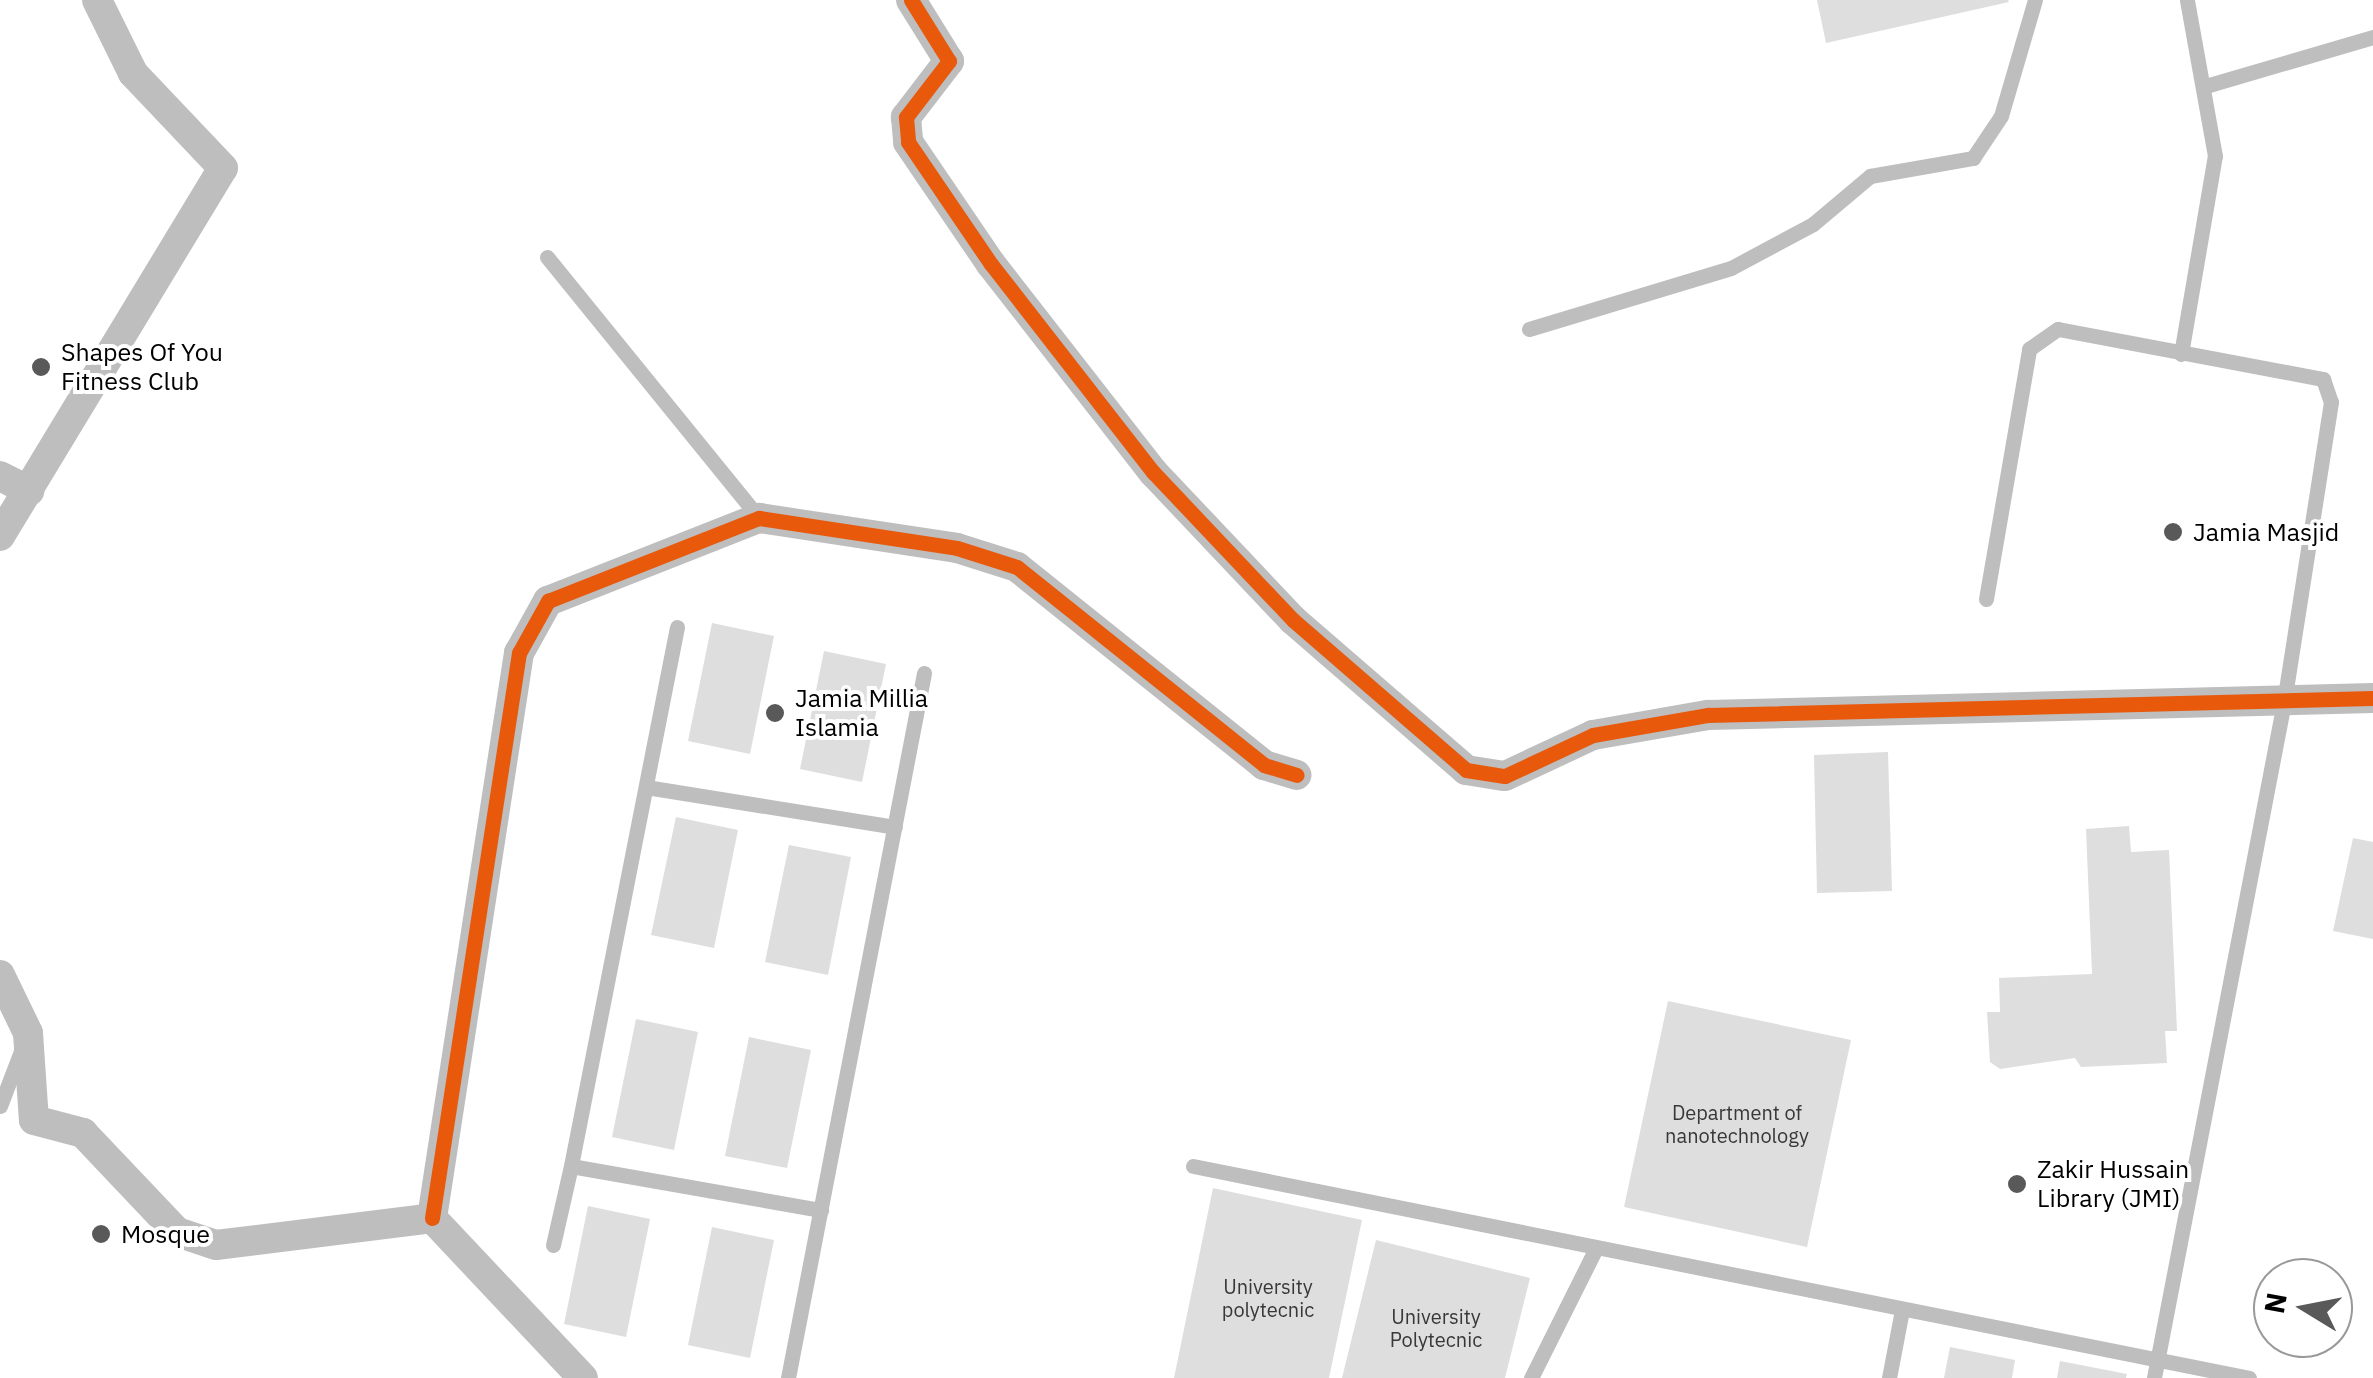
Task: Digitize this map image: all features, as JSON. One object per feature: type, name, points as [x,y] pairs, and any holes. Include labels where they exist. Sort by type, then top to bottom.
[{"type":"street","points":[[911,0],[949,61],[906,117],[908,142],[991,264],[1178,499],[1293,620],[1466,770],[1505,776],[1593,735],[1708,715],[2373,698]]},
{"type":"street","points":[[0,536],[223,168],[133,72],[103,3]]},
{"type":"street","points":[[0,476],[29,491]]},
{"type":"street","points":[[432,1218],[520,653],[534,618],[577,586],[760,518],[957,548],[1017,567],[1264,766],[1296,775]]},
{"type":"street","points":[[0,976],[28,1033],[34,1120],[83,1133],[155,1212],[196,1241],[432,1218]]},
{"type":"street","points":[[432,1218],[584,1378]]},
{"type":"lane","points":[[1529,329],[1730,268],[1813,224],[1870,176],[1973,158],[2001,116],[2036,0]]},
{"type":"lane","points":[[2181,354],[2215,156],[2208,85],[2186,0]]},
{"type":"lane","points":[[2208,85],[2373,37]]},
{"type":"lane","points":[[546,257],[760,518]]},
{"type":"lane","points":[[1986,598],[2029,349],[2058,329],[2312,376],[2331,402],[2284,702],[2154,1378]]},
{"type":"lane","points":[[552,1245],[571,1166],[676,628]]},
{"type":"lane","points":[[788,1378],[924,673]]},
{"type":"lane","points":[[646,787],[895,827]]},
{"type":"lane","points":[[0,1106],[28,1033]]},
{"type":"lane","points":[[571,1166],[821,1210]]},
{"type":"lane","points":[[1193,1166],[1594,1252],[2249,1378]]},
{"type":"lane","points":[[1532,1378],[1594,1252]]},
{"type":"lane","points":[[1889,1378],[1902,1310]]},
{"type":"building","points":[[1817,0],[2008,0],[2009,2],[1826,43]]},
{"type":"building","points":[[712,623],[774,636],[750,754],[688,741]]},
{"type":"building","points":[[824,651],[886,664],[862,782],[800,769]]},
{"type":"building","points":[[1888,752],[1892,891],[1817,893],[1814,755]]},
{"type":"building","points":[[676,817],[738,830],[714,948],[651,935]]},
{"type":"building","points":[[2129,826],[2131,852],[2169,850],[2177,1031],[2165,1031],[2167,1063],[2081,1067],[2075,1058],[2000,1069],[1990,1062],[1987,1012],[2000,1012],[1999,978],[2092,974],[2086,829]]},
{"type":"building","points":[[2353,838],[2373,842],[2373,939],[2333,931]]},
{"type":"building","points":[[789,845],[851,857],[828,975],[765,962]]},
{"type":"building","points":[[1668,1001],[1851,1040],[1807,1247],[1624,1207]]},
{"type":"building","points":[[636,1019],[698,1032],[674,1150],[612,1137]]},
{"type":"building","points":[[749,1037],[811,1050],[787,1168],[725,1156]]},
{"type":"building","points":[[1213,1188],[1362,1220],[1329,1378],[1174,1378]]},
{"type":"building","points":[[588,1206],[650,1219],[626,1337],[564,1324]]},
{"type":"building","points":[[712,1227],[774,1240],[750,1358],[688,1345]]},
{"type":"building","points":[[1376,1240],[1530,1278],[1505,1378],[1342,1378]]},
{"type":"building","points":[[1950,1347],[2015,1360],[2012,1378],[1944,1378]]},
{"type":"building","points":[[2060,1361],[2127,1374],[2126,1378],[2057,1378]]},
{"type":"cycle path","points":[[911,0],[949,61],[906,117],[908,142],[991,264],[1153,472],[1293,620],[1466,770],[1505,776],[1593,735],[1708,715],[2373,698]]},
{"type":"cycle path","points":[[432,1218],[519,653],[548,601],[759,518],[957,548],[1017,567],[1264,765],[1296,775]]},
{"type":"place","name":"Shapes Of You Fitness Club","points":[[41,367]]},
{"type":"place","name":"Jamia Masjid","points":[[2173,532]]},
{"type":"place","name":"Jamia Millia Islamia","points":[[775,713]]},
{"type":"place","name":"Zakir Hussain Library (JMI)","points":[[2017,1184]]},
{"type":"place","name":"Mosque","points":[[101,1234]]}]
